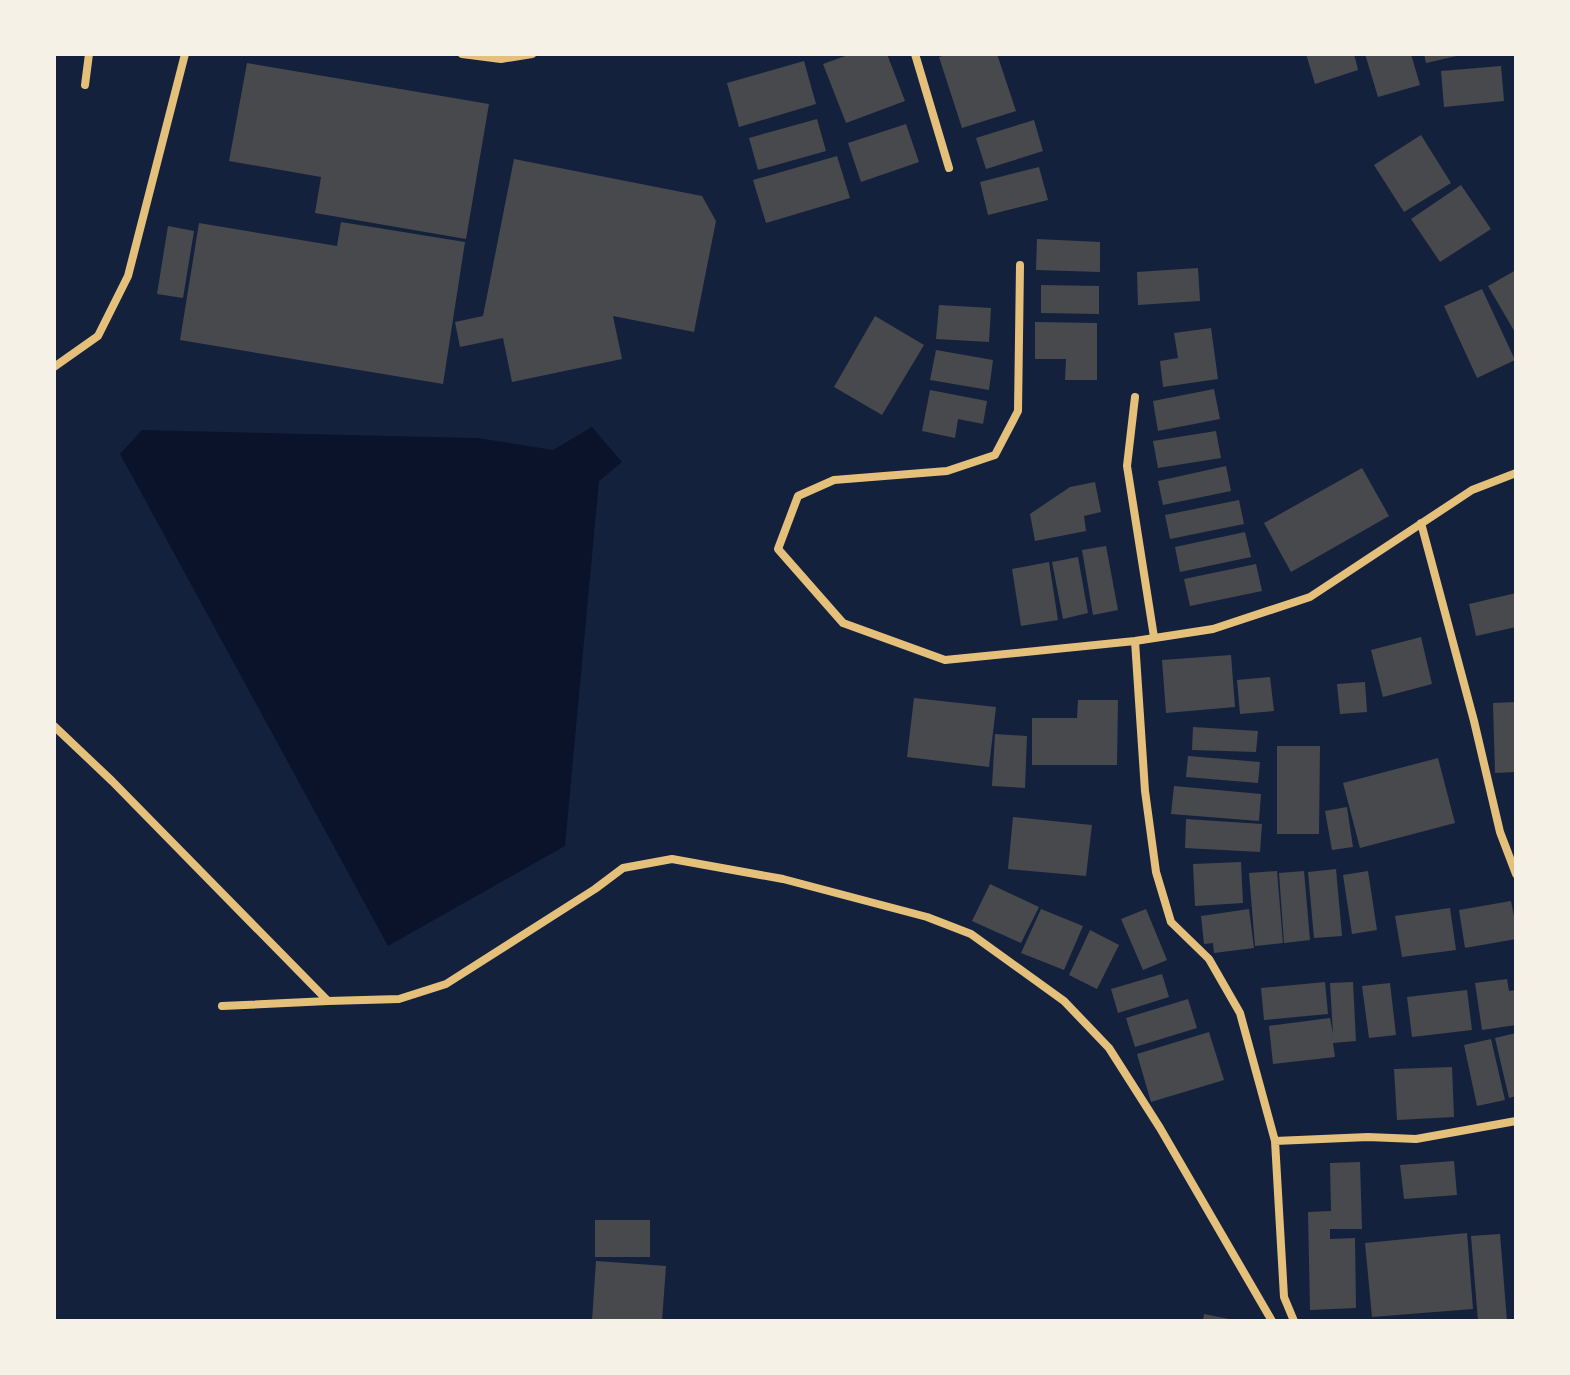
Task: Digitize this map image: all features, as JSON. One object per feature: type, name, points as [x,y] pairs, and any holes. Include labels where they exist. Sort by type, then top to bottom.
[{"type":"street","points":[[85,85],[89,54]]},
{"type":"street","points":[[54,367],[98,336],[128,276],[185,54]]},
{"type":"street","points":[[462,54],[501,59],[532,54]]},
{"type":"street","points":[[915,54],[949,168]]},
{"type":"street","points":[[1020,265],[1018,411],[995,455],[947,471],[834,480],[798,496],[778,549],[843,623],[945,660],[1135,641],[1213,629],[1310,597],[1472,490],[1516,473]]},
{"type":"street","points":[[1135,397],[1127,466],[1154,637]]},
{"type":"street","points":[[1421,523],[1500,832],[1516,874]]},
{"type":"street","points":[[1135,641],[1144,778],[1156,872],[1171,922],[1209,959],[1240,1013],[1275,1141],[1284,1297],[1294,1321]]},
{"type":"street","points":[[54,726],[328,1001]]},
{"type":"street","points":[[222,1006],[399,999],[446,984],[623,868],[672,859],[783,879],[927,917],[971,934],[1064,1001],[1109,1048],[1160,1128],[1272,1321]]},
{"type":"street","points":[[1275,1141],[1368,1137],[1416,1139],[1516,1121]]},
{"type":"water","points":[[592,427],[622,462],[599,481],[565,846],[388,946],[120,454],[142,430],[478,438],[553,450]]},
{"type":"building","points":[[851,54],[887,54],[905,101],[846,123],[823,64]]},
{"type":"building","points":[[950,54],[997,54],[1016,111],[962,128],[939,57]]},
{"type":"building","points":[[1306,54],[1354,54],[1358,70],[1315,84]]},
{"type":"building","points":[[1365,54],[1411,54],[1420,85],[1378,97]]},
{"type":"building","points":[[1424,54],[1461,54],[1461,55],[1426,63]]},
{"type":"building","points":[[804,61],[816,104],[739,127],[727,83]]},
{"type":"building","points":[[247,63],[489,104],[466,239],[315,213],[321,177],[229,161]]},
{"type":"building","points":[[1501,66],[1504,101],[1444,107],[1441,71]]},
{"type":"building","points":[[817,119],[826,151],[758,170],[749,138]]},
{"type":"building","points":[[1034,120],[1043,151],[986,169],[976,138]]},
{"type":"building","points":[[906,124],[919,162],[861,182],[848,143]]},
{"type":"building","points":[[1421,135],[1451,183],[1404,212],[1374,165]]},
{"type":"building","points":[[837,156],[850,198],[766,223],[753,180]]},
{"type":"building","points":[[514,159],[702,196],[716,221],[694,332],[613,316],[622,359],[512,382],[503,338],[460,347],[455,322],[483,316]]},
{"type":"building","points":[[1039,167],[1048,200],[988,215],[980,182]]},
{"type":"building","points":[[1461,185],[1491,229],[1440,262],[1411,219]]},
{"type":"building","points":[[341,222],[465,242],[443,384],[180,340],[199,223],[337,246]]},
{"type":"building","points":[[168,226],[194,231],[183,298],[157,294]]},
{"type":"building","points":[[1037,239],[1100,242],[1100,272],[1036,270]]},
{"type":"building","points":[[1198,268],[1200,301],[1138,305],[1137,272]]},
{"type":"building","points":[[1516,270],[1516,334],[1488,286]]},
{"type":"building","points":[[1041,285],[1099,286],[1099,314],[1041,313]]},
{"type":"building","points":[[1482,289],[1515,360],[1477,378],[1444,306]]},
{"type":"building","points":[[939,305],[991,308],[989,342],[936,339]]},
{"type":"building","points":[[875,316],[924,345],[882,415],[834,387]]},
{"type":"building","points":[[1035,322],[1097,323],[1097,380],[1065,380],[1066,359],[1035,359]]},
{"type":"building","points":[[1211,328],[1218,379],[1163,387],[1160,361],[1178,358],[1174,333]]},
{"type":"building","points":[[936,350],[993,360],[989,390],[930,380]]},
{"type":"building","points":[[1214,389],[1220,419],[1158,431],[1153,401]]},
{"type":"building","points":[[930,390],[987,401],[983,424],[958,419],[955,438],[922,431]]},
{"type":"building","points":[[1216,431],[1221,458],[1158,468],[1153,441]]},
{"type":"building","points":[[1226,466],[1231,491],[1163,505],[1158,481]]},
{"type":"building","points":[[1362,468],[1389,516],[1291,572],[1264,523]]},
{"type":"building","points":[[1095,482],[1101,512],[1084,516],[1086,531],[1035,541],[1030,514],[1070,487]]},
{"type":"building","points":[[1239,500],[1244,524],[1170,539],[1165,515]]},
{"type":"building","points":[[1245,532],[1251,557],[1180,572],[1175,547]]},
{"type":"building","points":[[1106,546],[1118,610],[1093,615],[1082,550]]},
{"type":"building","points":[[1078,557],[1088,613],[1063,619],[1052,562]]},
{"type":"building","points":[[1049,562],[1058,620],[1021,626],[1012,569]]},
{"type":"building","points":[[1256,564],[1262,591],[1190,606],[1184,579]]},
{"type":"building","points":[[1516,593],[1516,627],[1476,636],[1469,604]]},
{"type":"building","points":[[1421,637],[1432,684],[1383,697],[1371,650]]},
{"type":"building","points":[[1231,655],[1235,707],[1166,713],[1162,660]]},
{"type":"building","points":[[1270,677],[1274,711],[1240,714],[1237,680]]},
{"type":"building","points":[[1365,682],[1367,712],[1340,714],[1337,684]]},
{"type":"building","points":[[914,698],[996,707],[989,767],[907,757]]},
{"type":"building","points":[[1078,700],[1118,700],[1117,765],[1032,765],[1032,718],[1077,718]]},
{"type":"building","points":[[1516,702],[1516,772],[1495,773],[1493,703]]},
{"type":"building","points":[[1193,727],[1258,731],[1256,752],[1192,750]]},
{"type":"building","points":[[995,734],[1027,736],[1025,788],[992,786]]},
{"type":"building","points":[[1277,746],[1320,746],[1319,834],[1277,834]]},
{"type":"building","points":[[1188,756],[1260,762],[1258,783],[1186,777]]},
{"type":"building","points":[[1438,758],[1455,823],[1360,848],[1343,783]]},
{"type":"building","points":[[1174,786],[1261,794],[1259,821],[1171,814]]},
{"type":"building","points":[[1347,807],[1353,847],[1332,850],[1325,811]]},
{"type":"building","points":[[1013,817],[1092,825],[1086,876],[1008,869]]},
{"type":"building","points":[[1186,819],[1262,824],[1260,852],[1185,848]]},
{"type":"building","points":[[1241,862],[1243,903],[1195,906],[1193,864]]},
{"type":"building","points":[[1336,869],[1342,936],[1314,938],[1308,872]]},
{"type":"building","points":[[1277,871],[1283,943],[1255,946],[1249,873]]},
{"type":"building","points":[[1304,871],[1310,940],[1284,943],[1279,873]]},
{"type":"building","points":[[1368,871],[1377,930],[1352,934],[1343,875]]},
{"type":"building","points":[[990,884],[1039,907],[1021,943],[972,921]]},
{"type":"building","points":[[1511,901],[1516,939],[1465,948],[1459,910]]},
{"type":"building","points":[[1450,908],[1456,950],[1402,957],[1395,916]]},
{"type":"building","points":[[1041,909],[1083,926],[1064,970],[1021,953]]},
{"type":"building","points":[[1146,909],[1167,960],[1143,970],[1121,919]]},
{"type":"building","points":[[1249,909],[1254,948],[1214,953],[1213,943],[1204,944],[1201,916]]},
{"type":"building","points":[[1090,930],[1119,945],[1097,989],[1069,975]]},
{"type":"building","points":[[1162,974],[1169,997],[1118,1013],[1111,989]]},
{"type":"building","points":[[1507,979],[1509,991],[1516,990],[1516,1025],[1482,1030],[1475,983]]},
{"type":"building","points":[[1325,982],[1328,1014],[1264,1020],[1261,988]]},
{"type":"building","points":[[1353,982],[1356,1041],[1333,1043],[1335,1057],[1273,1064],[1269,1026],[1330,1018],[1333,1034],[1330,983]]},
{"type":"building","points":[[1390,983],[1396,1035],[1369,1038],[1362,986]]},
{"type":"building","points":[[1467,990],[1472,1030],[1412,1037],[1407,997]]},
{"type":"building","points":[[1188,999],[1197,1028],[1135,1047],[1126,1018]]},
{"type":"building","points":[[1209,1032],[1224,1080],[1151,1102],[1137,1054]]},
{"type":"building","points":[[1516,1033],[1516,1096],[1509,1098],[1495,1038]]},
{"type":"building","points":[[1491,1039],[1505,1100],[1477,1106],[1464,1045]]},
{"type":"building","points":[[1452,1067],[1454,1117],[1397,1120],[1394,1069]]},
{"type":"building","points":[[1454,1161],[1457,1195],[1404,1199],[1400,1165]]},
{"type":"building","points":[[1360,1162],[1362,1229],[1330,1229],[1330,1239],[1355,1238],[1356,1308],[1310,1310],[1308,1212],[1331,1211],[1330,1163]]},
{"type":"building","points":[[595,1220],[650,1220],[650,1257],[595,1257]]},
{"type":"building","points":[[1467,1233],[1473,1309],[1372,1317],[1365,1243]]},
{"type":"building","points":[[1500,1234],[1507,1321],[1478,1321],[1471,1236]]},
{"type":"building","points":[[596,1261],[666,1266],[662,1321],[592,1321]]},
{"type":"building","points":[[1204,1314],[1234,1320],[1203,1321]]}]
